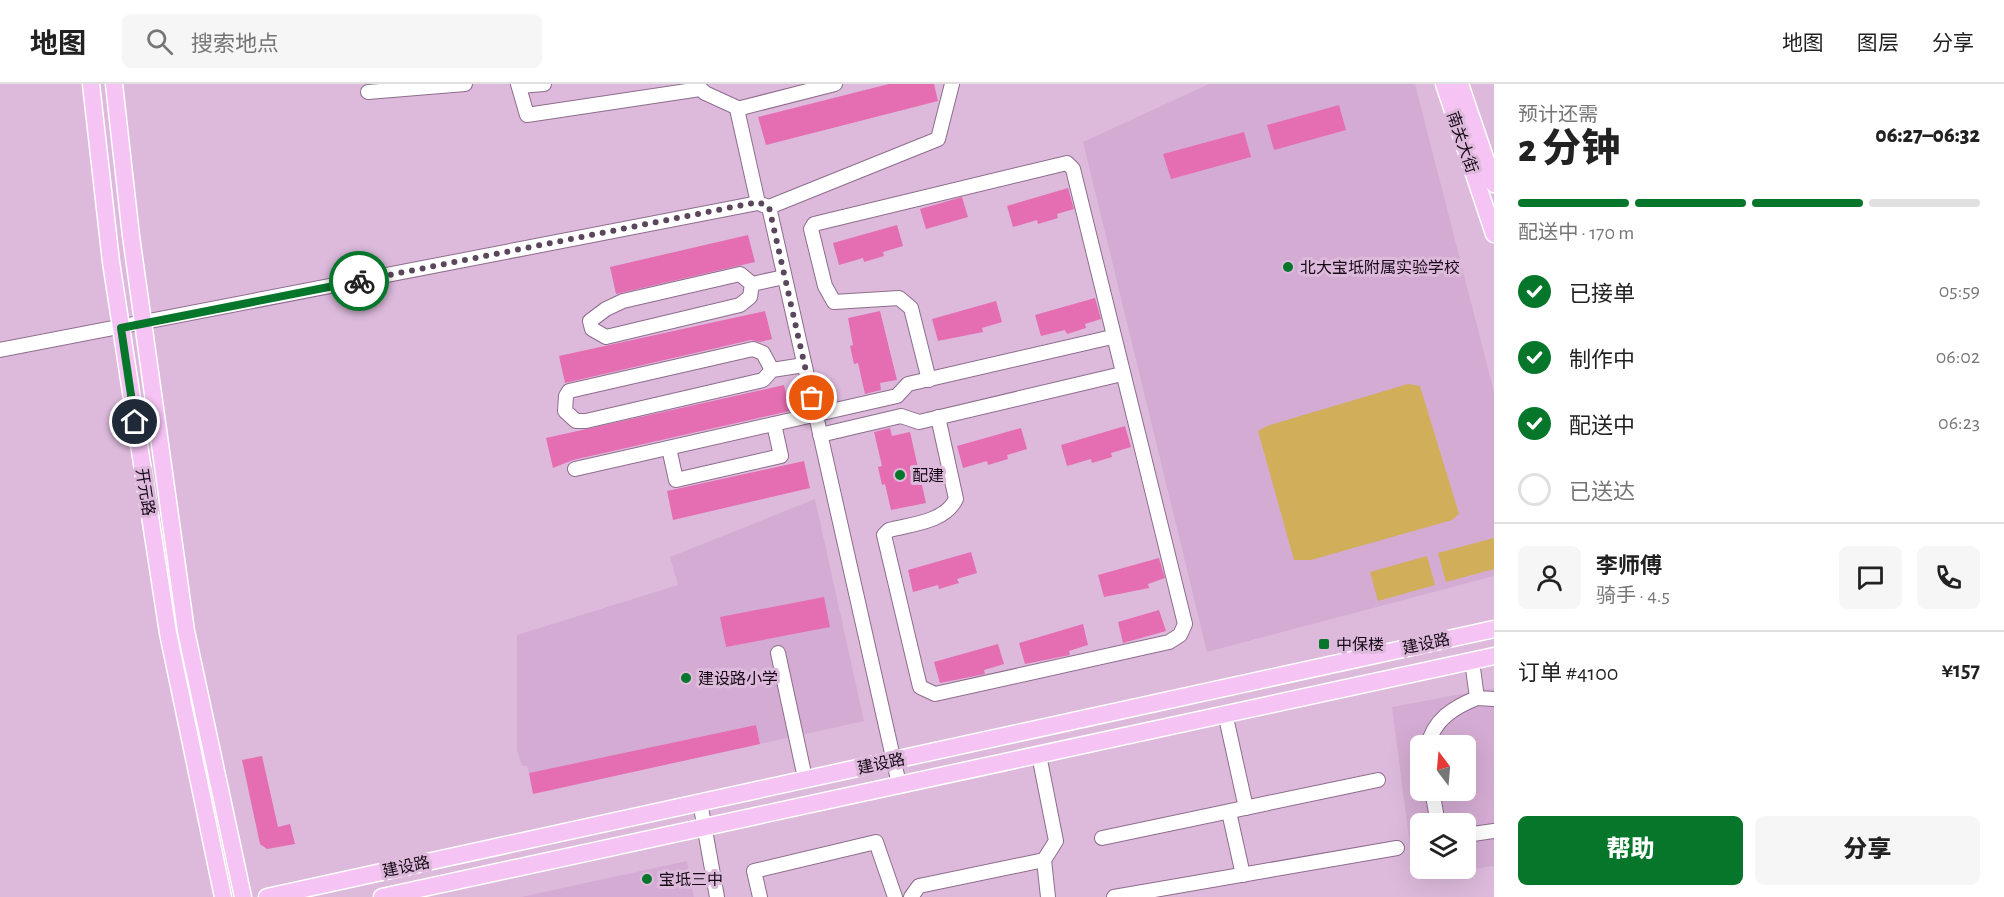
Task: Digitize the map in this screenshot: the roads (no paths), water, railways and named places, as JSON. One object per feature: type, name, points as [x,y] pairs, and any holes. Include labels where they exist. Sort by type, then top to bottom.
[{"type":"main road","name":"开元路","points":[[91,84],[111,262],[168,633],[223,897]]},
{"type":"main road","name":"开元路","points":[[114,84],[131,236],[145,323],[186,631],[243,897]]},
{"type":"main road","name":"南关大街","points":[[1444,84],[1494,234]]},
{"type":"main road","name":"南关大街","points":[[1460,84],[1494,184]]},
{"type":"main road","name":"建设路","points":[[267,897],[1494,628]]},
{"type":"main road","name":"建设路","points":[[382,897],[1039,755],[1225,712],[1494,656]]},
{"type":"street","points":[[368,92],[465,84]]},
{"type":"street","points":[[544,84],[519,85],[527,115],[698,86],[740,109]]},
{"type":"street","points":[[836,84],[737,109],[784,277],[898,784]]},
{"type":"street","points":[[0,350],[763,205],[938,139],[952,84]]},
{"type":"street","points":[[929,380],[911,308],[899,298],[834,302],[825,286],[811,229],[814,224],[1066,163],[1073,169],[1112,337],[1185,624],[1180,635],[1169,642],[934,694],[920,687],[915,675],[884,535],[889,530],[941,516],[951,510],[956,499],[938,417]]},
{"type":"street","points":[[740,274],[752,284],[750,297],[740,305],[606,337],[592,329],[590,321],[606,309],[623,301],[740,274]]},
{"type":"street","points":[[752,284],[784,277]]},
{"type":"street","points":[[575,469],[897,396],[908,384],[1112,337]]},
{"type":"street","points":[[772,370],[764,353],[753,349],[570,391],[566,396],[565,411],[576,421],[586,420],[763,380],[772,370],[804,364]]},
{"type":"street","points":[[820,435],[902,416],[918,422],[1122,374]]},
{"type":"street","points":[[897,396],[902,416]]},
{"type":"street","points":[[669,448],[676,480],[781,456],[774,424]]},
{"type":"street","points":[[778,653],[805,778]]},
{"type":"street","points":[[1472,661],[1477,698]]},
{"type":"street","points":[[1431,735],[1440,719],[1460,705],[1477,698],[1494,699]]},
{"type":"street","points":[[1225,712],[1246,808]]},
{"type":"street","points":[[1039,755],[1056,842],[1044,860],[1048,897]]},
{"type":"street","points":[[1102,838],[1378,780]]},
{"type":"street","points":[[700,802],[717,897]]},
{"type":"street","points":[[1229,812],[1243,875]]},
{"type":"street","points":[[1476,834],[1494,831]]},
{"type":"street","points":[[760,897],[754,871],[876,842],[895,897]]},
{"type":"street","points":[[1114,897],[1397,848]]},
{"type":"street","points":[[911,897],[920,886],[1044,860]]},
{"type":"place","name":"北大宝坻附属实验学校","points":[[1288,267]]},
{"type":"place","name":"配建","points":[[900,475]]},
{"type":"place","name":"中保楼","points":[[1324,644]]},
{"type":"place","name":"建设路小学","points":[[686,678]]},
{"type":"place","name":"宝坻三中","points":[[647,879]]}]
